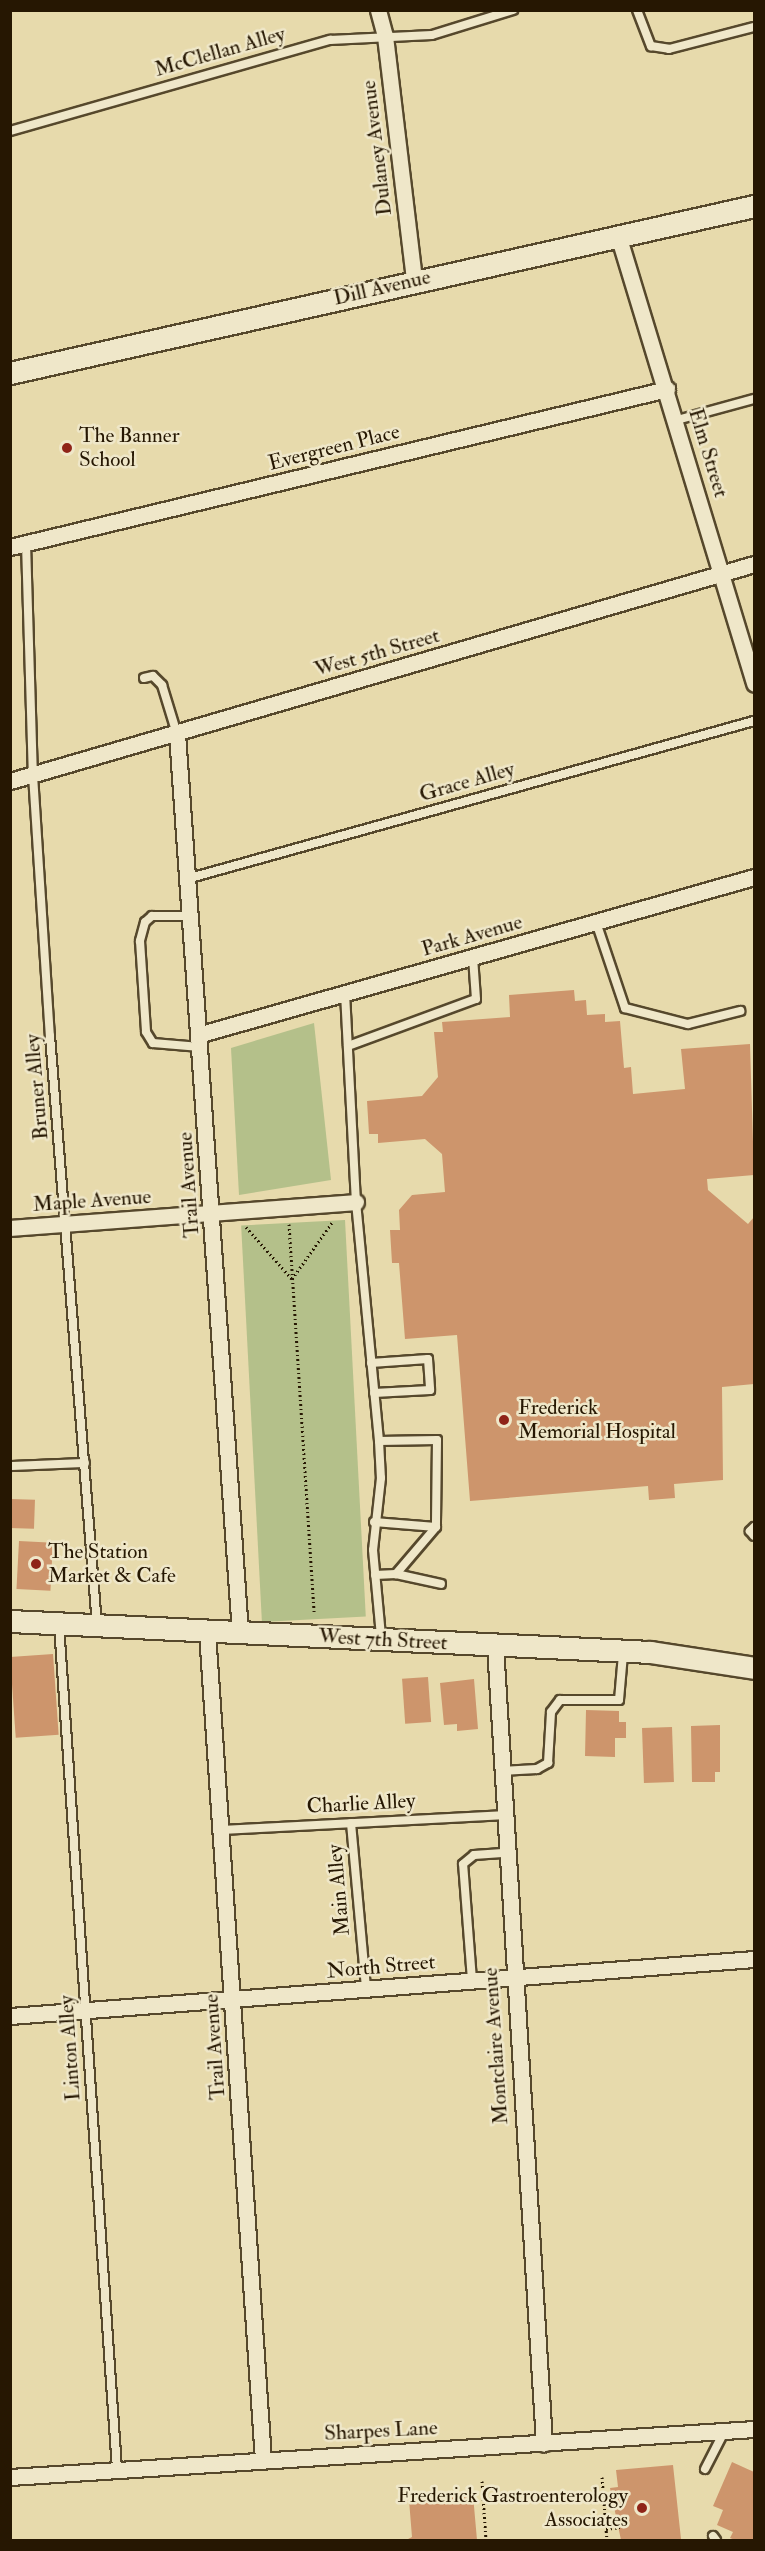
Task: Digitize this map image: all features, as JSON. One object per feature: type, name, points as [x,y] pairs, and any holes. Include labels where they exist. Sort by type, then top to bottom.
[{"type":"main road","name":"Dill Avenue","points":[[10,373],[754,206]]},
{"type":"main road","name":"West 7th Street","points":[[10,1621],[623,1651],[754,1668]]},
{"type":"street","name":"Dulaney Avenue","points":[[378,10],[385,36],[414,281]]},
{"type":"street","name":"Elm Street","points":[[618,235],[667,389],[754,684]]},
{"type":"street","name":"Evergreen Place","points":[[10,547],[667,389]]},
{"type":"street","name":"West 5th Street","points":[[10,782],[754,564]]},
{"type":"street","name":"Trail Avenue","points":[[177,734],[193,916],[240,1633]]},
{"type":"street","name":"Park Avenue","points":[[201,1041],[345,993],[754,877]]},
{"type":"street","name":"Maple Avenue","points":[[10,1228],[356,1202]]},
{"type":"street","name":"Trail Avenue","points":[[207,1632],[263,2459]]},
{"type":"street","name":"Montclaire Avenue","points":[[495,1646],[503,1815],[544,2443]]},
{"type":"street","name":"North Street","points":[[10,2016],[86,2014],[472,1980],[754,1959]]},
{"type":"street","name":"Sharpes Lane","points":[[10,2477],[754,2429]]},
{"type":"lane","name":"McClellan Alley","points":[[10,131],[330,40],[432,35],[513,10]]},
{"type":"lane","points":[[637,10],[651,46],[669,49],[754,27]]},
{"type":"lane","points":[[676,420],[754,399]]},
{"type":"lane","name":"Bruner Alley","points":[[26,543],[33,775],[65,1225],[98,1627]]},
{"type":"lane","points":[[144,678],[153,676],[162,685],[177,734]]},
{"type":"lane","name":"Grace Alley","points":[[190,878],[754,721]]},
{"type":"lane","points":[[193,916],[152,916],[144,922],[140,941],[146,1032],[153,1043],[201,1041]]},
{"type":"lane","points":[[596,922],[625,1008],[688,1024],[740,1011]]},
{"type":"lane","points":[[348,1046],[476,999],[473,957]]},
{"type":"lane","points":[[345,993],[356,1202],[379,1440],[381,1478],[374,1522],[375,1575],[381,1640]]},
{"type":"lane","points":[[371,1363],[428,1359],[430,1390],[374,1393]]},
{"type":"lane","points":[[379,1440],[437,1440],[436,1527],[396,1574]]},
{"type":"lane","points":[[10,1466],[85,1463]]},
{"type":"lane","points":[[374,1522],[436,1527]]},
{"type":"lane","points":[[754,1527],[750,1531],[754,1536]]},
{"type":"lane","points":[[375,1575],[396,1574],[441,1584]]},
{"type":"lane","name":"Linton Alley","points":[[59,1624],[117,2470]]},
{"type":"lane","points":[[501,1771],[537,1769],[548,1763],[551,1712],[560,1700],[619,1700],[623,1651]]},
{"type":"lane","name":"Charlie Alley","points":[[221,1830],[503,1815]]},
{"type":"lane","name":"Main Alley","points":[[351,1823],[366,1989]]},
{"type":"lane","points":[[472,1980],[463,1864],[474,1855],[506,1853]]},
{"type":"lane","points":[[705,2469],[725,2431]]},
{"type":"path","points":[[292,1279],[333,1221]]},
{"type":"path","points":[[289,1224],[314,1614]]},
{"type":"path","points":[[246,1227],[292,1279]]},
{"type":"path","points":[[602,2477],[607,2541]]},
{"type":"path","points":[[482,2481],[486,2541]]},
{"type":"path","points":[[603,2496],[611,2495]]},
{"type":"path","points":[[606,2529],[620,2527]]},
{"type":"green space","points":[[314,1023],[331,1180],[239,1195],[231,1048]]},
{"type":"green space","points":[[345,1220],[366,1616],[262,1622],[241,1225]]},
{"type":"building","points":[[574,990],[575,1001],[586,1000],[587,1015],[605,1014],[605,1022],[620,1021],[624,1068],[631,1067],[633,1094],[685,1089],[681,1049],[750,1044],[754,1175],[707,1179],[708,1190],[748,1224],[754,1217],[754,1384],[722,1387],[723,1480],[674,1484],[675,1498],[649,1500],[648,1486],[470,1501],[457,1335],[405,1339],[399,1263],[392,1263],[390,1230],[400,1230],[399,1210],[412,1195],[445,1192],[442,1154],[425,1139],[378,1143],[378,1134],[369,1134],[367,1101],[422,1096],[438,1077],[434,1032],[443,1032],[442,1022],[510,1017],[509,995]]},
{"type":"building","points":[[10,1499],[35,1500],[34,1529],[10,1528]]},
{"type":"building","points":[[19,1541],[53,1543],[50,1591],[16,1589]]},
{"type":"building","points":[[53,1654],[59,1735],[16,1738],[10,1657]]},
{"type":"building","points":[[428,1677],[431,1722],[405,1724],[402,1679]]},
{"type":"building","points":[[474,1679],[478,1729],[457,1731],[457,1724],[444,1725],[440,1683]]},
{"type":"building","points":[[586,1710],[619,1711],[619,1722],[626,1722],[626,1738],[615,1738],[615,1757],[585,1756]]},
{"type":"building","points":[[720,1725],[720,1772],[715,1772],[715,1782],[692,1782],[691,1726]]},
{"type":"building","points":[[672,1727],[674,1782],[644,1783],[642,1728]]},
{"type":"building","points":[[732,2462],[754,2472],[754,2540],[730,2538],[733,2532],[717,2525],[723,2510],[713,2506]]},
{"type":"building","points":[[673,2465],[681,2539],[621,2540],[610,2488],[618,2487],[616,2470]]},
{"type":"building","points":[[473,2495],[477,2540],[406,2540],[412,2537],[409,2500]]},
{"type":"place","name":"The Banner School","points":[[67,448]]},
{"type":"place","name":"Frederick Memorial Hospital","points":[[504,1420]]},
{"type":"place","name":"The Station Market & Cafe","points":[[36,1564]]},
{"type":"place","name":"Frederick Gastroenterology Associates","points":[[642,2508]]}]
